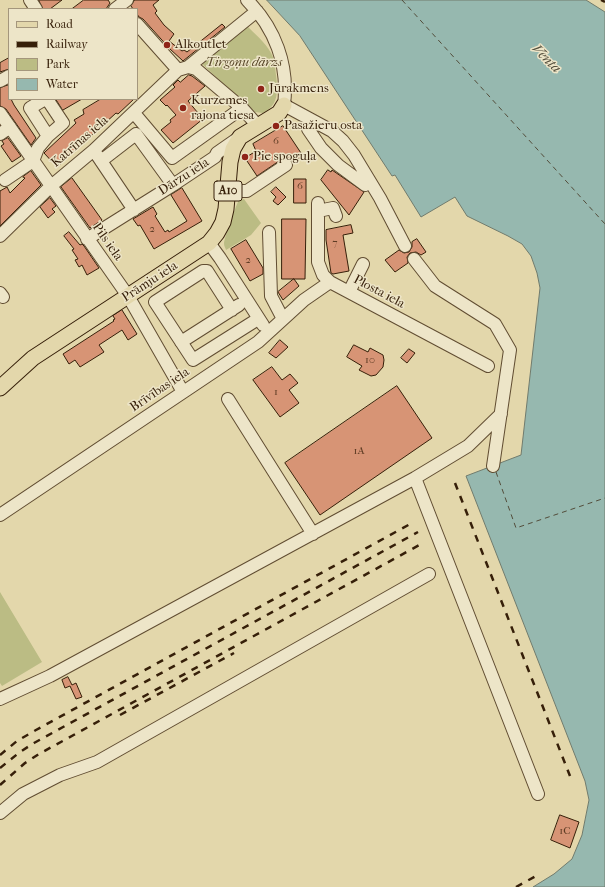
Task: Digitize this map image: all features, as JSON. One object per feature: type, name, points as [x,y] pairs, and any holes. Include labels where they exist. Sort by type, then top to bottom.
[{"type":"main road","name":"Dārzu iela","points":[[240,137],[281,109]]},
{"type":"main road","name":"Prāmju iela","points":[[0,388],[33,358],[209,244],[223,222],[226,209],[230,162],[233,149],[240,137]]},
{"type":"street","points":[[247,0],[268,26],[281,55],[285,79],[285,92],[281,109],[311,120],[332,132],[343,141],[354,155],[370,182],[405,246]]},
{"type":"street","name":"Katrīnas iela","points":[[0,236],[51,186],[94,150],[183,69],[257,11]]},
{"type":"street","points":[[138,25],[183,69],[196,69],[242,108],[258,126]]},
{"type":"street","points":[[44,100],[30,108],[48,136]]},
{"type":"street","points":[[5,180],[34,160],[38,148],[63,122],[47,100]]},
{"type":"street","points":[[134,113],[172,158],[242,108]]},
{"type":"street","name":"Pils iela","points":[[0,113],[128,296],[183,392]]},
{"type":"street","points":[[311,120],[308,129],[321,148],[338,165],[365,185],[370,182]]},
{"type":"street","points":[[0,134],[10,127]]},
{"type":"street","points":[[101,161],[136,134],[173,185]]},
{"type":"street","name":"Dārzu iela","points":[[87,239],[215,157],[224,147],[240,137]]},
{"type":"street","points":[[151,155],[163,146]]},
{"type":"street","points":[[94,150],[134,210]]},
{"type":"street","points":[[215,157],[230,162]]},
{"type":"street","points":[[228,191],[247,191],[286,165]]},
{"type":"street","points":[[330,282],[324,275],[318,262],[318,207],[333,208],[336,216]]},
{"type":"street","points":[[269,232],[271,296],[283,319]]},
{"type":"street","points":[[209,244],[220,258],[268,333]]},
{"type":"street","points":[[414,259],[435,286],[495,324],[510,350],[493,466]]},
{"type":"street","points":[[349,292],[363,264]]},
{"type":"street","points":[[232,310],[207,271],[202,271],[155,302],[193,360],[258,319]]},
{"type":"street","name":"Plosta iela","points":[[330,282],[488,366]]},
{"type":"street","name":"Brīvības iela","points":[[0,515],[258,342],[304,300],[330,282]]},
{"type":"street","points":[[181,342],[247,300]]},
{"type":"street","points":[[228,399],[313,534]]},
{"type":"street","points":[[0,699],[50,676],[415,478],[468,446],[501,414]]},
{"type":"street","points":[[415,478],[538,794]]},
{"type":"street","points":[[0,813],[23,794],[60,775],[97,762],[429,574]]},
{"type":"green space","name":"Tirgoņu dārzs","points":[[246,25],[269,49],[275,64],[277,86],[276,97],[272,106],[263,113],[255,112],[200,62]]},
{"type":"green space","points":[[244,199],[261,223],[251,235],[226,250],[224,245],[230,222],[239,200]]},
{"type":"green space","points":[[0,592],[42,662],[2,686],[0,683]]},
{"type":"water","name":"Venta","points":[[267,0],[586,0],[605,12],[605,887],[533,887],[554,874],[572,859],[582,835],[589,800],[585,781],[466,476],[521,455],[540,288],[531,256],[522,244],[467,216],[455,197],[421,217],[395,175],[392,176],[300,36]]},
{"type":"building","points":[[39,0],[62,0],[51,8],[43,8]]},
{"type":"building","points":[[84,0],[108,0],[110,3],[107,8],[73,8]]},
{"type":"building","points":[[135,0],[159,0],[153,5],[157,11],[155,13],[164,25],[174,34],[169,41],[182,51],[184,50],[187,52],[222,24],[225,27],[183,61],[143,19],[139,17],[138,8],[132,8],[131,6]]},
{"type":"building","points":[[8,59],[8,69],[0,72],[0,63]]},
{"type":"building","name":"Kurzemes rajona tiesa","points":[[189,75],[205,86],[188,101],[203,119],[173,143],[161,130],[171,122],[170,120],[176,115],[160,100],[175,87],[173,85],[178,80],[180,82]]},
{"type":"building","points":[[8,85],[8,100],[12,100],[36,138],[31,145],[6,109],[0,106],[0,88]]},
{"type":"building","points":[[57,100],[80,100],[63,110]]},
{"type":"building","points":[[99,100],[133,100],[118,114],[116,113],[57,167],[44,153],[76,123],[74,120],[84,114],[83,110]]},
{"type":"building","points":[[283,126],[303,156],[293,162],[289,158],[282,159],[257,176],[245,158],[256,151],[253,144]]},
{"type":"building","points":[[8,138],[21,156],[12,162],[1,146],[4,144],[2,141]]},
{"type":"building","points":[[328,170],[331,172],[332,170],[364,192],[349,215],[321,180]]},
{"type":"building","points":[[31,171],[41,185],[0,226],[0,191],[7,187],[10,193],[25,178],[23,177]]},
{"type":"building","points":[[72,178],[102,220],[90,228],[61,187]]},
{"type":"building","points":[[294,179],[306,179],[306,203],[294,203]]},
{"type":"building","points":[[276,187],[286,197],[278,205],[273,201],[276,197],[271,192]]},
{"type":"building","points":[[182,188],[202,221],[154,249],[140,225],[138,226],[133,219],[153,207],[157,214],[155,216],[165,232],[168,230],[169,232],[187,221],[171,195]]},
{"type":"building","points":[[50,198],[56,206],[52,209],[55,212],[48,218],[40,207]]},
{"type":"building","points":[[282,219],[306,219],[305,279],[282,279]]},
{"type":"building","points":[[351,225],[353,233],[343,235],[349,271],[333,274],[331,273],[326,230]]},
{"type":"building","points":[[69,232],[80,245],[82,244],[84,246],[99,268],[87,275],[82,265],[79,267],[75,260],[78,259],[72,250],[74,249],[64,236]]},
{"type":"building","points":[[417,239],[426,252],[421,255],[416,252],[410,253],[407,257],[408,263],[395,272],[385,260],[399,250],[404,253],[409,252],[412,247],[412,242]]},
{"type":"building","points":[[246,240],[263,268],[263,274],[250,281],[231,249]]},
{"type":"building","points":[[294,279],[299,286],[283,300],[278,292]]},
{"type":"building","points":[[122,310],[137,334],[128,340],[122,330],[99,345],[104,352],[80,367],[75,360],[69,364],[63,354],[114,321],[113,320],[115,319],[113,316]]},
{"type":"building","points":[[280,340],[288,347],[276,358],[269,353]]},
{"type":"building","points":[[354,345],[368,352],[370,348],[383,355],[383,367],[376,375],[371,376],[359,370],[362,366],[347,357]]},
{"type":"building","points":[[409,349],[415,353],[407,363],[401,358]]},
{"type":"building","points":[[272,367],[282,380],[290,374],[298,383],[289,390],[299,403],[280,417],[253,380]]},
{"type":"building","points":[[397,386],[432,438],[320,515],[285,463]]},
{"type":"building","points":[[68,677],[72,685],[76,683],[82,697],[76,699],[70,686],[65,688],[62,680]]},
{"type":"building","points":[[560,815],[579,822],[570,848],[551,840]]},
{"type":"ferry route","points":[[402,0],[605,224]]},
{"type":"ferry route","points":[[496,472],[516,528],[605,498]]},
{"type":"railway","points":[[601,0],[605,2]]},
{"type":"railway","points":[[455,483],[570,776]]},
{"type":"railway","points":[[0,755],[17,741],[36,730],[412,523]]},
{"type":"railway","points":[[0,768],[34,743],[418,532]]},
{"type":"railway","points":[[0,785],[25,763],[39,754],[423,543]]},
{"type":"railway","points":[[120,715],[234,653]]},
{"type":"railway","points":[[516,887],[536,876]]},
{"type":"place","name":"Alkoutlet","points":[[167,45]]},
{"type":"place","name":"Jūrakmens","points":[[261,89]]},
{"type":"place","name":"Kurzemes rajona tiesa","points":[[183,108]]},
{"type":"place","name":"Pasažieru osta","points":[[276,126]]},
{"type":"place","name":"Pie spoguļa","points":[[245,157]]}]
